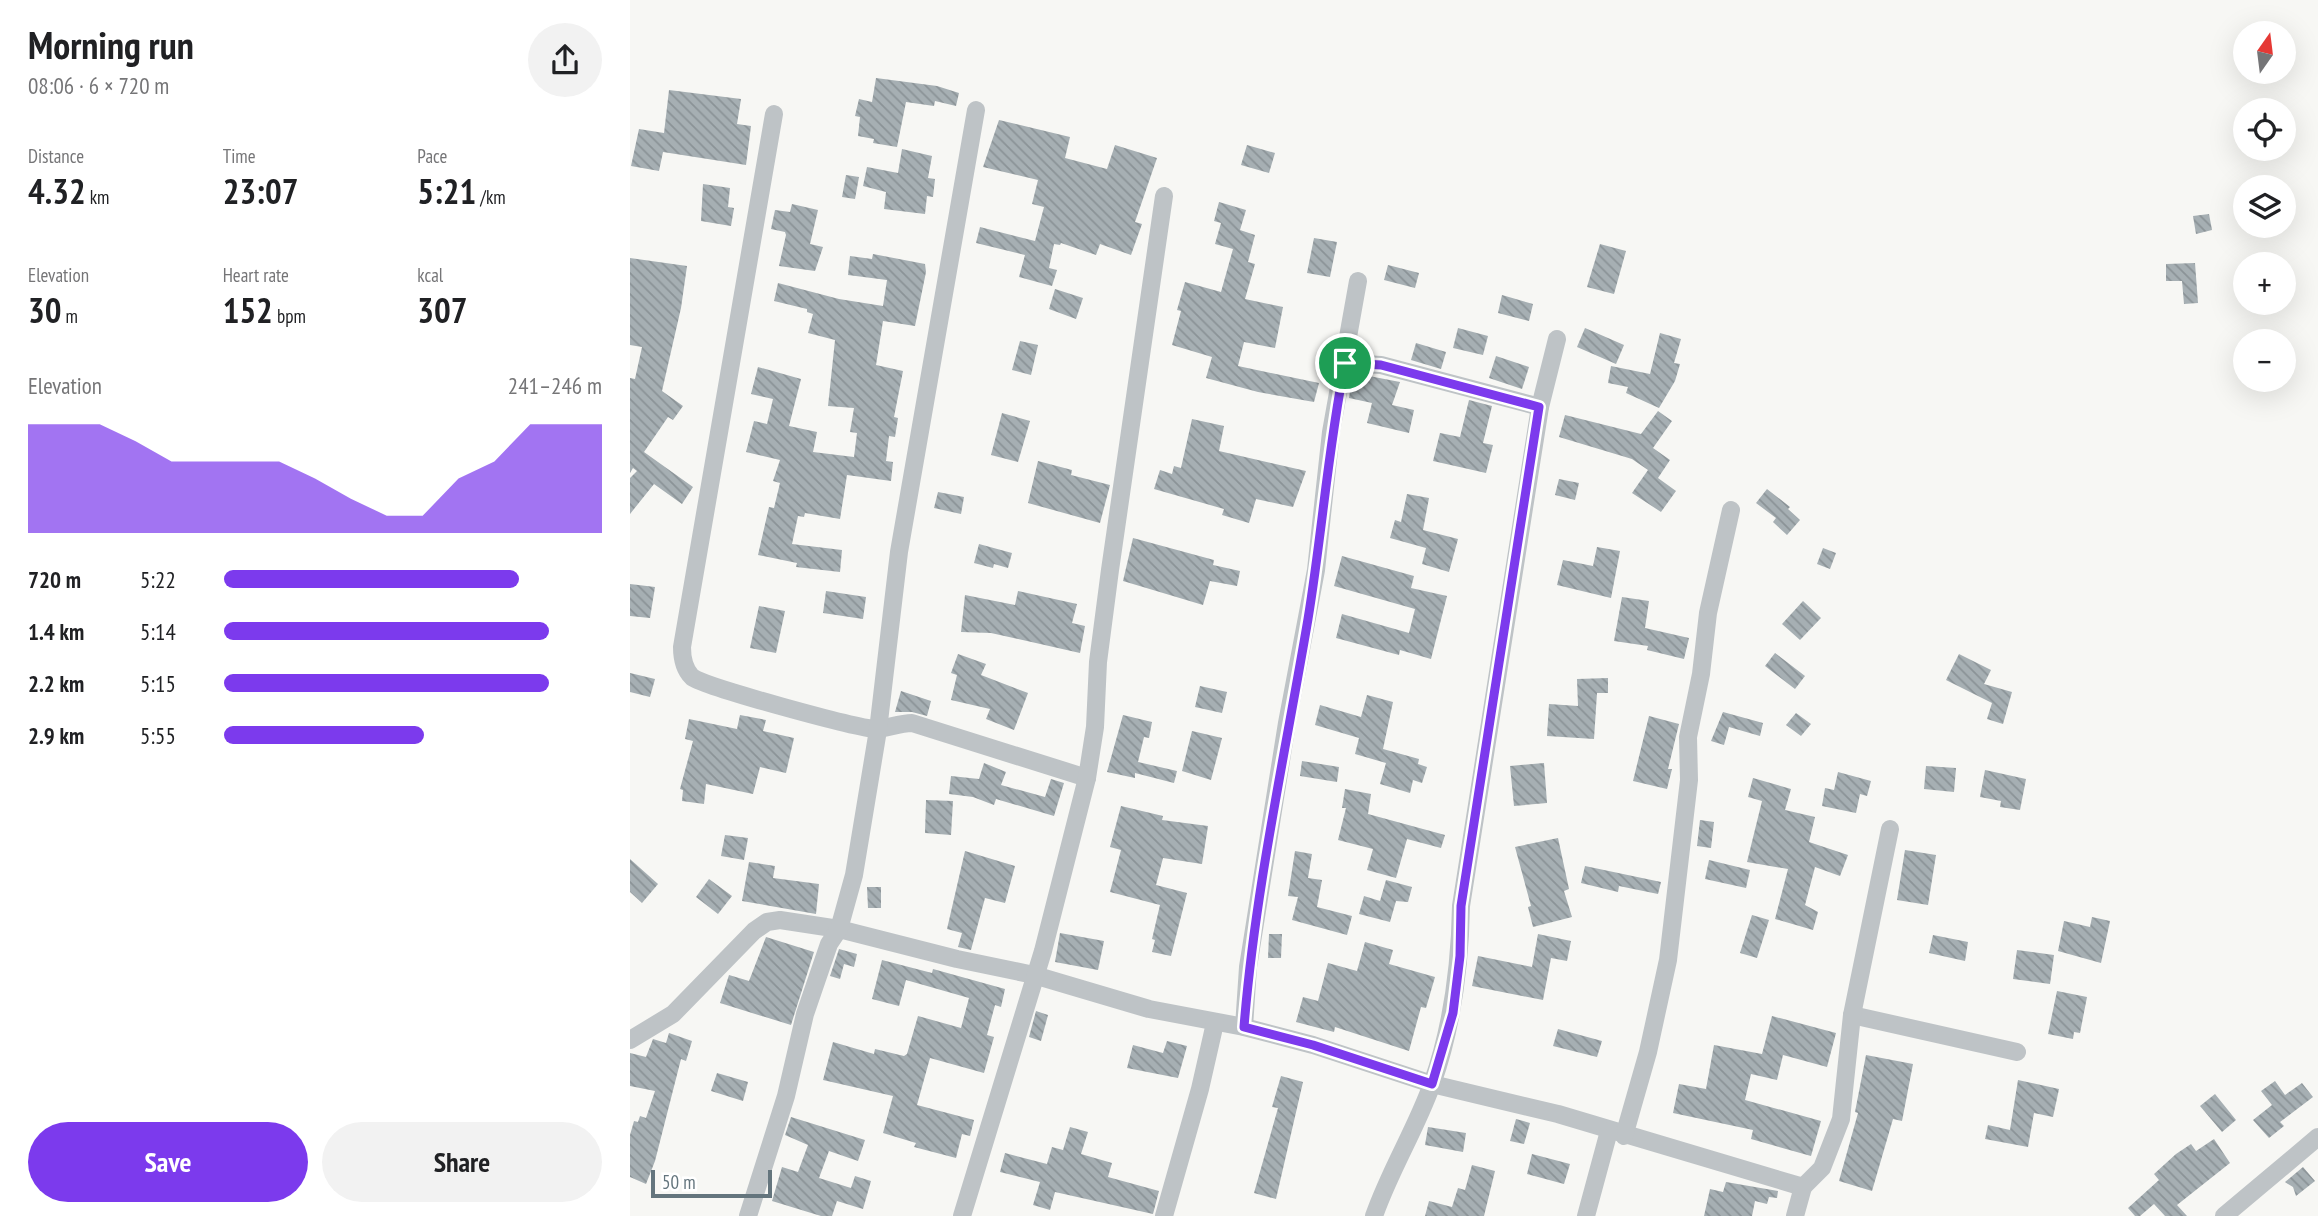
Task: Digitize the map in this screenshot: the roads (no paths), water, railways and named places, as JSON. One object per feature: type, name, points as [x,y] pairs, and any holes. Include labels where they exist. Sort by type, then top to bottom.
[{"type":"street","points":[[748,1216],[786,1096],[805,1014],[829,944],[839,929],[854,875],[877,730],[900,552],[976,110]]},
{"type":"street","points":[[774,114],[684,633],[682,658],[691,676],[700,681],[789,708],[877,730],[898,723],[912,723],[1087,778]]},
{"type":"street","points":[[962,1216],[1034,975],[1087,778],[1095,727],[1098,662],[1106,596],[1164,196]]},
{"type":"street","points":[[1244,1027],[1248,967],[1287,723],[1316,570],[1331,432],[1358,281]]},
{"type":"street","points":[[1374,1216],[1432,1084],[1453,1013],[1460,956],[1461,906],[1539,407],[1557,339]]},
{"type":"street","points":[[1345,363],[1381,365],[1539,407]]},
{"type":"street","points":[[1586,1216],[1648,1052],[1668,960],[1689,780],[1688,737],[1701,674],[1708,613],[1731,510]]},
{"type":"street","points":[[1795,1216],[1803,1187],[1822,1168],[1841,1119],[1852,1015],[1891,828]]},
{"type":"street","points":[[630,1040],[673,1014],[767,922],[780,920],[839,929],[957,959],[1034,975],[1149,1009],[1244,1027],[1313,1045],[1432,1084],[1558,1114],[1616,1134],[1803,1187]]},
{"type":"street","points":[[1852,1015],[2017,1052]]},
{"type":"street","points":[[1164,1216],[1200,1089],[1215,1023]]},
{"type":"street","points":[[2224,1216],[2318,1137]]}]
